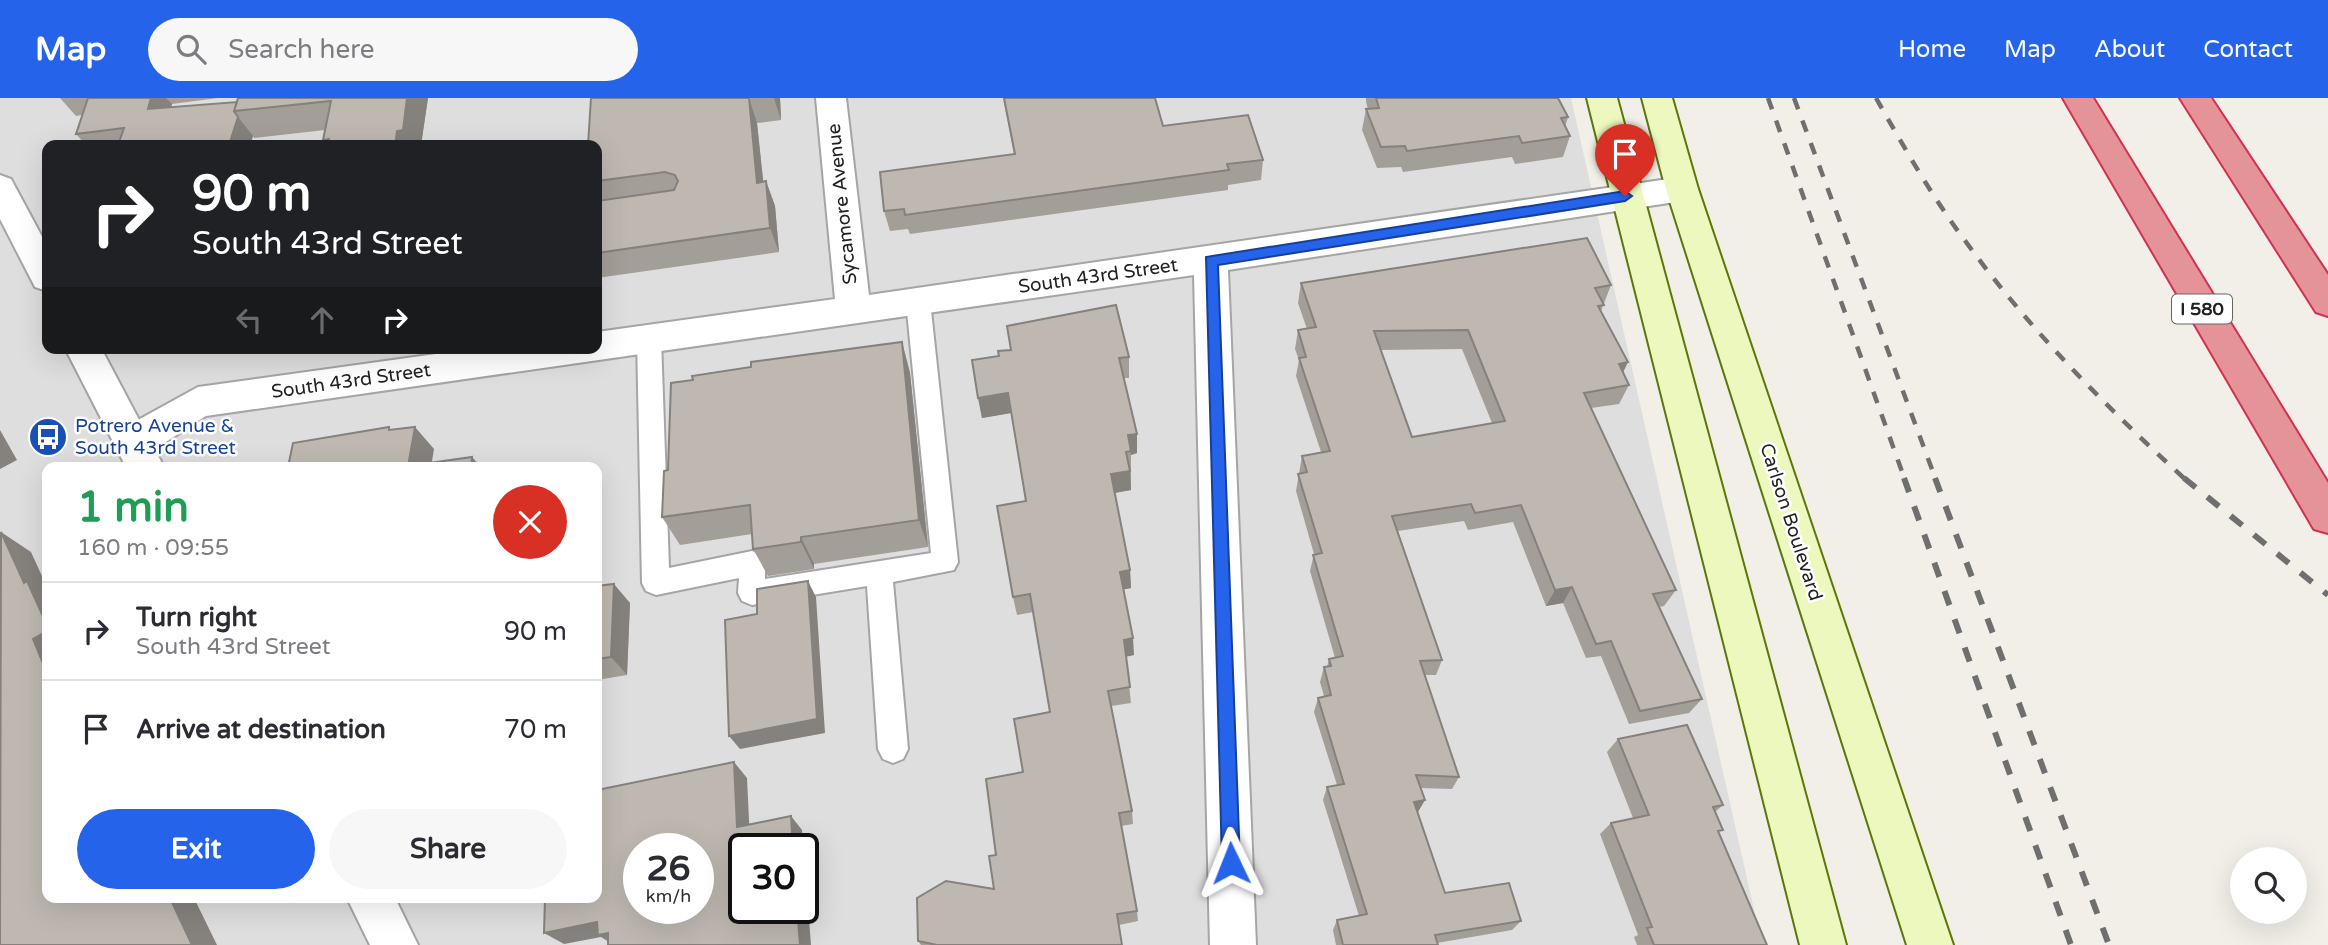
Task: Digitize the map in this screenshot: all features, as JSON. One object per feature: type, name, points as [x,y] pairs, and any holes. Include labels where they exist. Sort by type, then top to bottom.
[{"type":"highway","name":"I 580","points":[[2078,98],[2328,517]]},
{"type":"highway","points":[[2195,98],[2328,303]]},
{"type":"main road","points":[[1602,98],[1625,196],[1823,945]]},
{"type":"main road","name":"Carlson Boulevard","points":[[1657,98],[1682,189],[1930,945]]},
{"type":"street","name":"Sycamore Avenue","points":[[831,98],[853,311]]},
{"type":"street","points":[[0,187],[42,268]]},
{"type":"street","name":"South 43rd Street","points":[[602,345],[1211,260],[1682,189]]},
{"type":"street","points":[[1211,260],[1233,945]]},
{"type":"street","points":[[86,354],[138,454]]},
{"type":"street","name":"South 43rd Street","points":[[138,454],[198,402],[538,354]]},
{"type":"street","points":[[373,903],[395,945]]},
{"type":"lane","points":[[649,339],[656,583],[752,563],[752,593],[945,562],[918,301]]},
{"type":"lane","points":[[879,572],[893,749]]},
{"type":"shaded area","points":[[0,98],[1571,98],[1762,945],[0,945]]},
{"type":"building","points":[[88,98],[151,98],[148,109],[237,102],[234,111],[238,117],[231,140],[120,140],[124,128],[76,134]]},
{"type":"building","points":[[238,98],[407,98],[403,130],[397,131],[396,140],[323,140],[331,101],[234,111]]},
{"type":"building","points":[[591,98],[749,98],[757,183],[766,181],[770,228],[602,252],[602,200],[674,190],[678,181],[675,175],[665,172],[602,180],[602,140],[588,140]]},
{"type":"building","points":[[1004,98],[1155,98],[1163,126],[1248,115],[1263,160],[1227,164],[1229,170],[905,215],[904,209],[884,211],[880,172],[1015,154]]},
{"type":"building","points":[[1376,98],[1558,98],[1568,117],[1561,118],[1570,136],[1522,143],[1519,136],[1407,151],[1405,146],[1381,147],[1366,109],[1379,108]]},
{"type":"building","points":[[1587,238],[1611,285],[1595,288],[1604,305],[1598,306],[1628,362],[1619,364],[1629,385],[1584,393],[1676,590],[1653,594],[1702,699],[1640,711],[1611,641],[1596,644],[1572,587],[1555,590],[1521,505],[1475,513],[1471,504],[1392,516],[1442,660],[1420,661],[1459,777],[1416,775],[1425,800],[1414,802],[1445,893],[1509,883],[1521,921],[1435,935],[1438,945],[1343,945],[1337,920],[1367,914],[1327,787],[1344,784],[1318,698],[1331,695],[1324,667],[1331,666],[1329,659],[1343,656],[1313,555],[1322,553],[1298,474],[1307,472],[1302,456],[1330,451],[1299,358],[1306,357],[1298,330],[1316,327],[1301,283]],"holes":[[[1468,330],[1505,421],[1412,437],[1374,331]]]},
{"type":"building","points":[[1116,305],[1129,357],[1119,358],[1137,434],[1128,435],[1131,451],[1126,452],[1130,471],[1111,474],[1130,570],[1120,572],[1133,638],[1124,640],[1130,687],[1108,691],[1132,811],[1119,813],[1137,911],[1117,914],[1122,945],[937,945],[918,941],[917,898],[946,881],[994,889],[989,856],[996,855],[986,779],[1023,772],[1014,719],[1050,712],[1030,594],[1013,597],[997,506],[1026,501],[1008,393],[978,398],[972,360],[999,356],[998,351],[1011,350],[1007,326]]},
{"type":"building","points":[[902,342],[919,520],[801,537],[801,542],[753,549],[750,505],[662,517],[664,471],[668,470],[671,383],[693,380],[692,376],[751,367],[751,362]]},
{"type":"building","points":[[389,427],[389,430],[415,427],[409,462],[289,462],[293,443]]},
{"type":"building","points":[[472,457],[472,462],[436,462]]},
{"type":"building","points":[[1,532],[24,583],[27,581],[42,614],[42,634],[33,639],[42,661],[42,903],[172,903],[192,945],[0,945]]},
{"type":"building","points":[[808,581],[817,719],[729,736],[725,620],[757,614],[757,589]]},
{"type":"building","points":[[614,584],[611,657],[602,658],[602,585]]},
{"type":"building","points":[[1687,725],[1723,805],[1713,807],[1723,830],[1718,831],[1767,945],[1654,945],[1647,928],[1652,927],[1611,823],[1649,815],[1618,739]]},
{"type":"building","points":[[734,762],[737,827],[791,816],[792,833],[728,833],[728,924],[798,924],[800,945],[608,945],[608,933],[598,935],[597,922],[544,933],[545,903],[602,903],[602,789]]},
{"type":"railway","points":[[1768,98],[1905,480]]},
{"type":"railway","points":[[1794,98],[1936,480]]},
{"type":"railway","points":[[1876,98],[1942,207],[2016,306],[2098,396],[2186,480]]},
{"type":"railway","points":[[1904,478],[2071,945]]},
{"type":"railway","points":[[1935,478],[2109,945]]},
{"type":"railway","points":[[2184,478],[2328,595]]},
{"type":"place","name":"Potrero Avenue & South 43rd Street","points":[[48,437]]},
{"type":"route","points":[[1231,863],[1211,260],[1625,196]]}]
